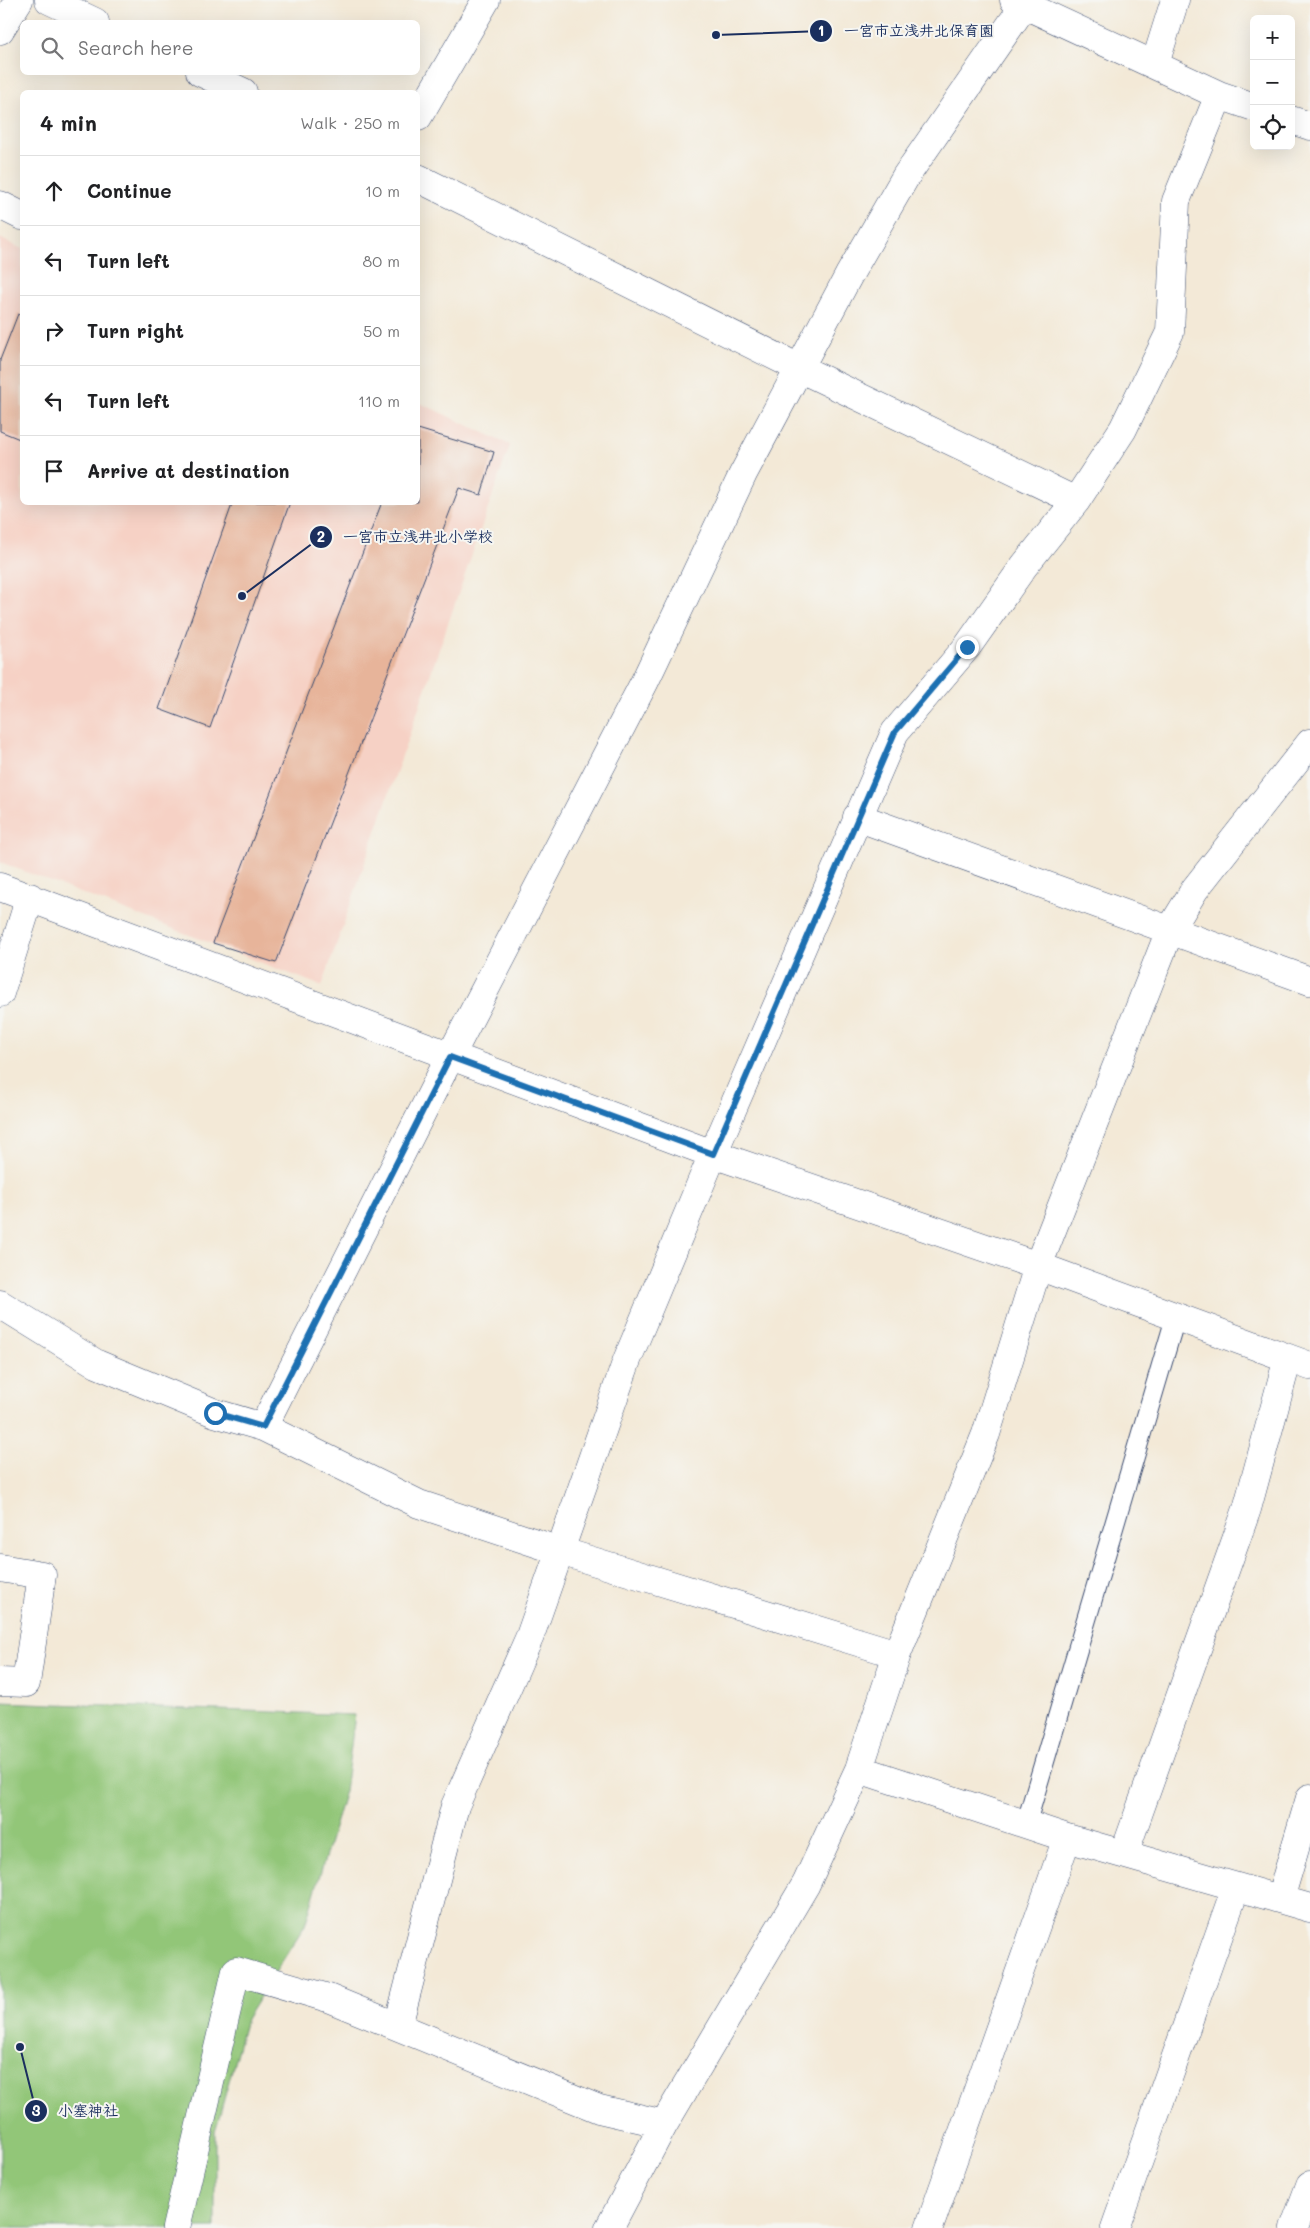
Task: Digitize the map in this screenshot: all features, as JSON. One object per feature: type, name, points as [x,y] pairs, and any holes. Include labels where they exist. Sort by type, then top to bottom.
[{"type":"street","points":[[0,30],[19,0]]},
{"type":"street","points":[[49,0],[91,20]]},
{"type":"street","points":[[420,114],[486,0]]},
{"type":"street","points":[[1155,64],[1175,0]]},
{"type":"street","points":[[263,1427],[450,1057],[645,681],[743,474],[849,275],[906,176],[1022,1],[1219,95],[1250,106]]},
{"type":"street","points":[[206,75],[239,90]]},
{"type":"street","points":[[398,2026],[455,1806],[530,1636],[627,1360],[713,1154],[895,732],[967,647],[1024,566],[1076,501],[1123,429],[1170,332],[1176,201],[1219,95]]},
{"type":"street","points":[[1295,121],[1310,126]]},
{"type":"street","points":[[420,179],[800,368],[1076,501]]},
{"type":"street","points":[[0,205],[20,215]]},
{"type":"street","points":[[609,2228],[664,2124],[806,1884],[859,1769],[897,1654],[986,1434],[1038,1266],[1170,930],[1195,889],[1310,743]]},
{"type":"street","points":[[857,817],[1310,981]]},
{"type":"street","points":[[0,887],[713,1154],[1038,1266],[1299,1362],[1248,1510],[1124,1854]]},
{"type":"street","points":[[0,993],[30,897]]},
{"type":"street","points":[[0,1304],[97,1364],[215,1413],[263,1427],[420,1504],[560,1551],[897,1654]]},
{"type":"street","points":[[0,1568],[42,1575],[26,1683],[0,1682]]},
{"type":"street","points":[[859,1769],[1067,1838],[1310,1908]]},
{"type":"street","points":[[1280,1899],[1310,1798]]},
{"type":"street","points":[[929,2228],[1067,1838]]},
{"type":"street","points":[[1115,2228],[1236,1886]]},
{"type":"street","points":[[176,2228],[236,1970],[328,1998],[599,2109],[664,2124]]},
{"type":"street","points":[[1294,2228],[1310,2185]]},
{"type":"lane","points":[[1026,1824],[1176,1316]]},
{"type":"shaded area","points":[[0,238],[20,248],[20,505],[420,505],[420,403],[510,445],[322,986],[0,862]]},
{"type":"green space","points":[[0,1702],[355,1715],[345,1791],[305,1925],[246,2019],[215,2132],[215,2228],[0,2228]]},
{"type":"building","points":[[18,314],[20,315],[20,439],[0,431],[0,360]]},
{"type":"building","points":[[420,430],[494,452],[481,495],[459,488],[276,963],[213,943],[381,505],[420,505]]},
{"type":"building","points":[[232,505],[289,505],[210,728],[159,709]]},
{"type":"place","name":"一宮市立浅井北保育園","points":[[716,35]]},
{"type":"place","name":"一宮市立浅井北小学校","points":[[242,596]]},
{"type":"place","name":"小塞神社","points":[[20,2047]]},
{"type":"route","points":[[215,1413],[263,1427],[450,1057],[713,1154],[895,732],[967,647]]}]
